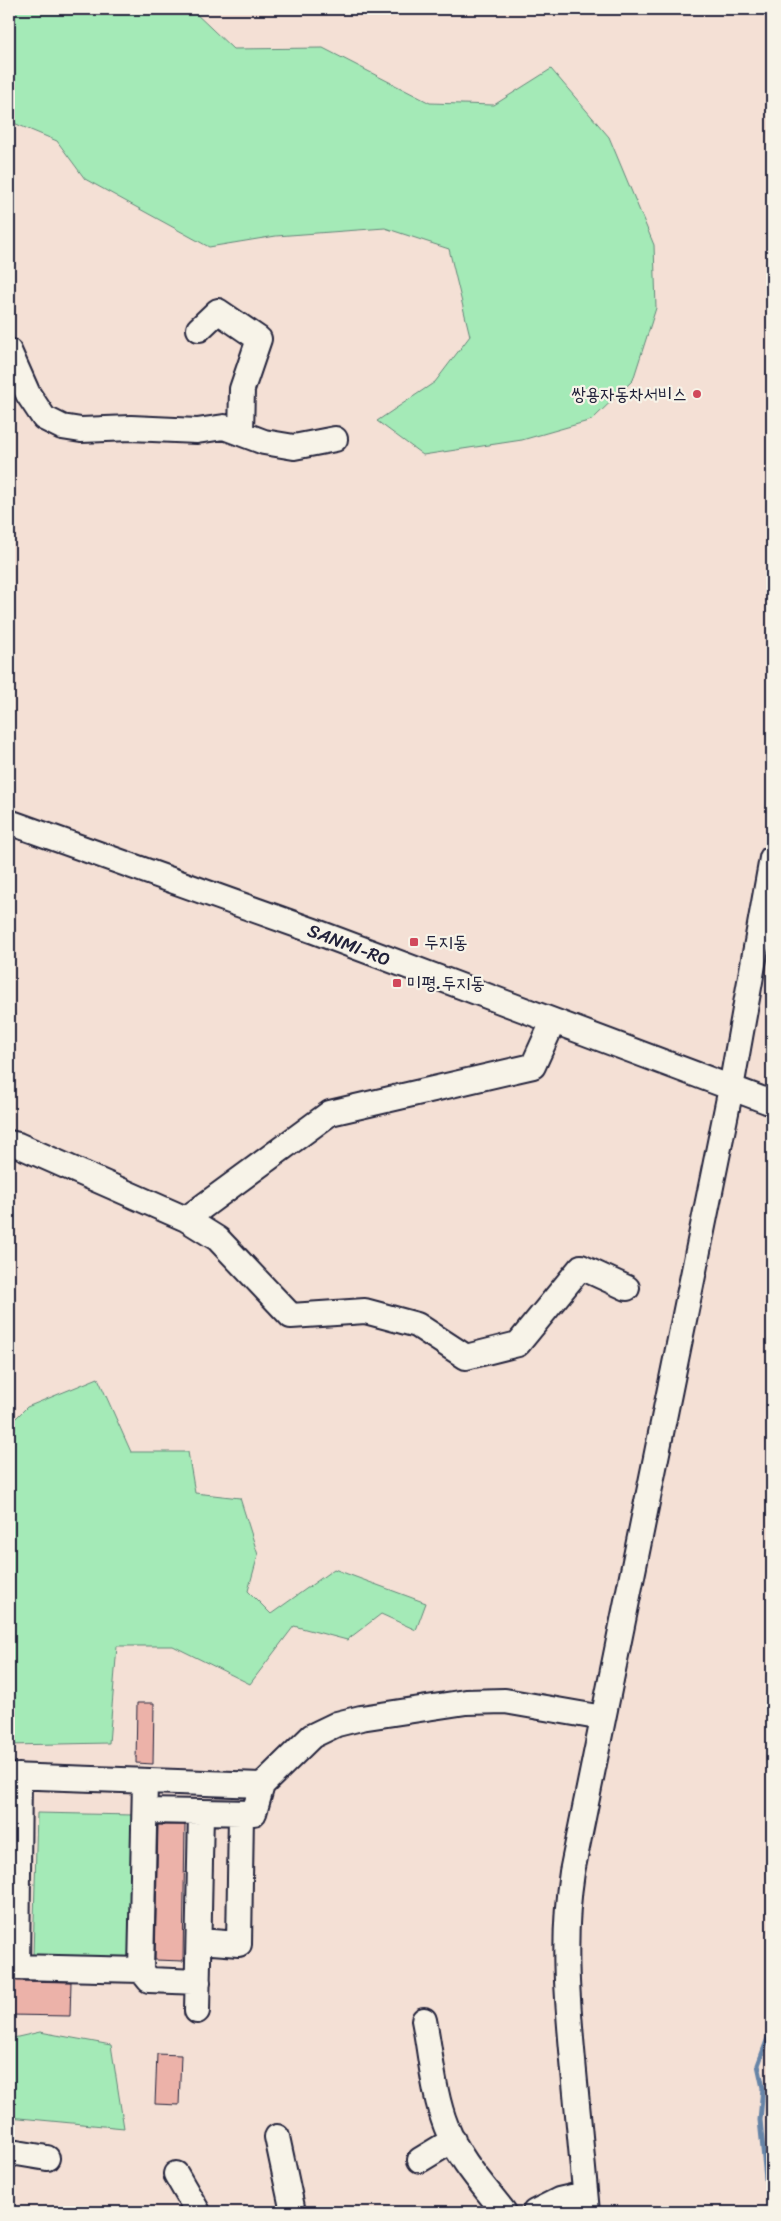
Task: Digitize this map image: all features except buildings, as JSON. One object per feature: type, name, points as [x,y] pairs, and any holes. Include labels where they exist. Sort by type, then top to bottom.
[{"type":"street","points":[[199,329],[218,311],[259,339],[242,389],[241,433]]},
{"type":"street","points":[[9,351],[28,394],[44,418],[62,426],[81,430],[132,428],[197,430],[224,428],[264,442],[294,447],[335,439]]},
{"type":"street","name":"SANMI-RO","points":[[9,822],[314,931],[772,1103]]},
{"type":"street","points":[[535,2212],[559,2200],[586,2203],[566,1983],[565,1934],[572,1872],[731,1088],[772,858]]},
{"type":"street","points":[[186,1220],[330,1113],[532,1066],[553,1022]]},
{"type":"street","points":[[9,1143],[18,1145],[186,1220],[218,1239],[291,1316],[365,1311],[417,1325],[466,1357],[518,1344],[581,1267],[627,1288]]},
{"type":"street","points":[[146,1811],[254,1813],[262,1785],[312,1736],[337,1724],[361,1718],[466,1702],[505,1701],[603,1718]]},
{"type":"street","points":[[141,1970],[17,1968],[14,1776],[262,1785]]},
{"type":"street","points":[[145,1780],[146,1811],[141,1970],[148,1980],[198,1982]]},
{"type":"street","points":[[197,2011],[201,1812]]},
{"type":"street","points":[[199,1941],[239,1944],[241,1813]]},
{"type":"street","points":[[424,2020],[437,2094],[446,2126],[459,2153],[504,2212]]},
{"type":"street","points":[[277,2137],[292,2212]]},
{"type":"street","points":[[420,2160],[453,2140]]},
{"type":"street","points":[[9,2155],[18,2153],[48,2158]]},
{"type":"street","points":[[176,2174],[198,2212]]},
{"type":"green space","points":[[9,9],[191,9],[233,49],[323,48],[430,103],[494,105],[551,69],[609,137],[654,245],[656,308],[633,380],[592,420],[522,440],[423,455],[377,421],[435,382],[470,336],[449,249],[385,228],[276,236],[209,247],[85,179],[57,141],[9,121]]},
{"type":"green space","points":[[98,1378],[131,1452],[188,1452],[195,1493],[240,1498],[258,1555],[248,1591],[271,1614],[334,1569],[426,1603],[416,1630],[381,1614],[347,1640],[294,1626],[250,1684],[173,1646],[117,1646],[109,1743],[9,1745],[9,1425],[27,1407]]},
{"type":"green space","points":[[37,1813],[133,1815],[130,1958],[33,1956]]},
{"type":"green space","points":[[40,2032],[111,2045],[124,2128],[9,2117],[9,2039]]},
{"type":"waterway","points":[[772,2027],[758,2065],[763,2088],[760,2120],[767,2188],[772,2202]]},
{"type":"place","name":"쌍용자동차서비스","points":[[697,394]]},
{"type":"place","name":"두지동","points":[[414,942]]},
{"type":"place","name":"미평.두지동","points":[[397,983]]}]
